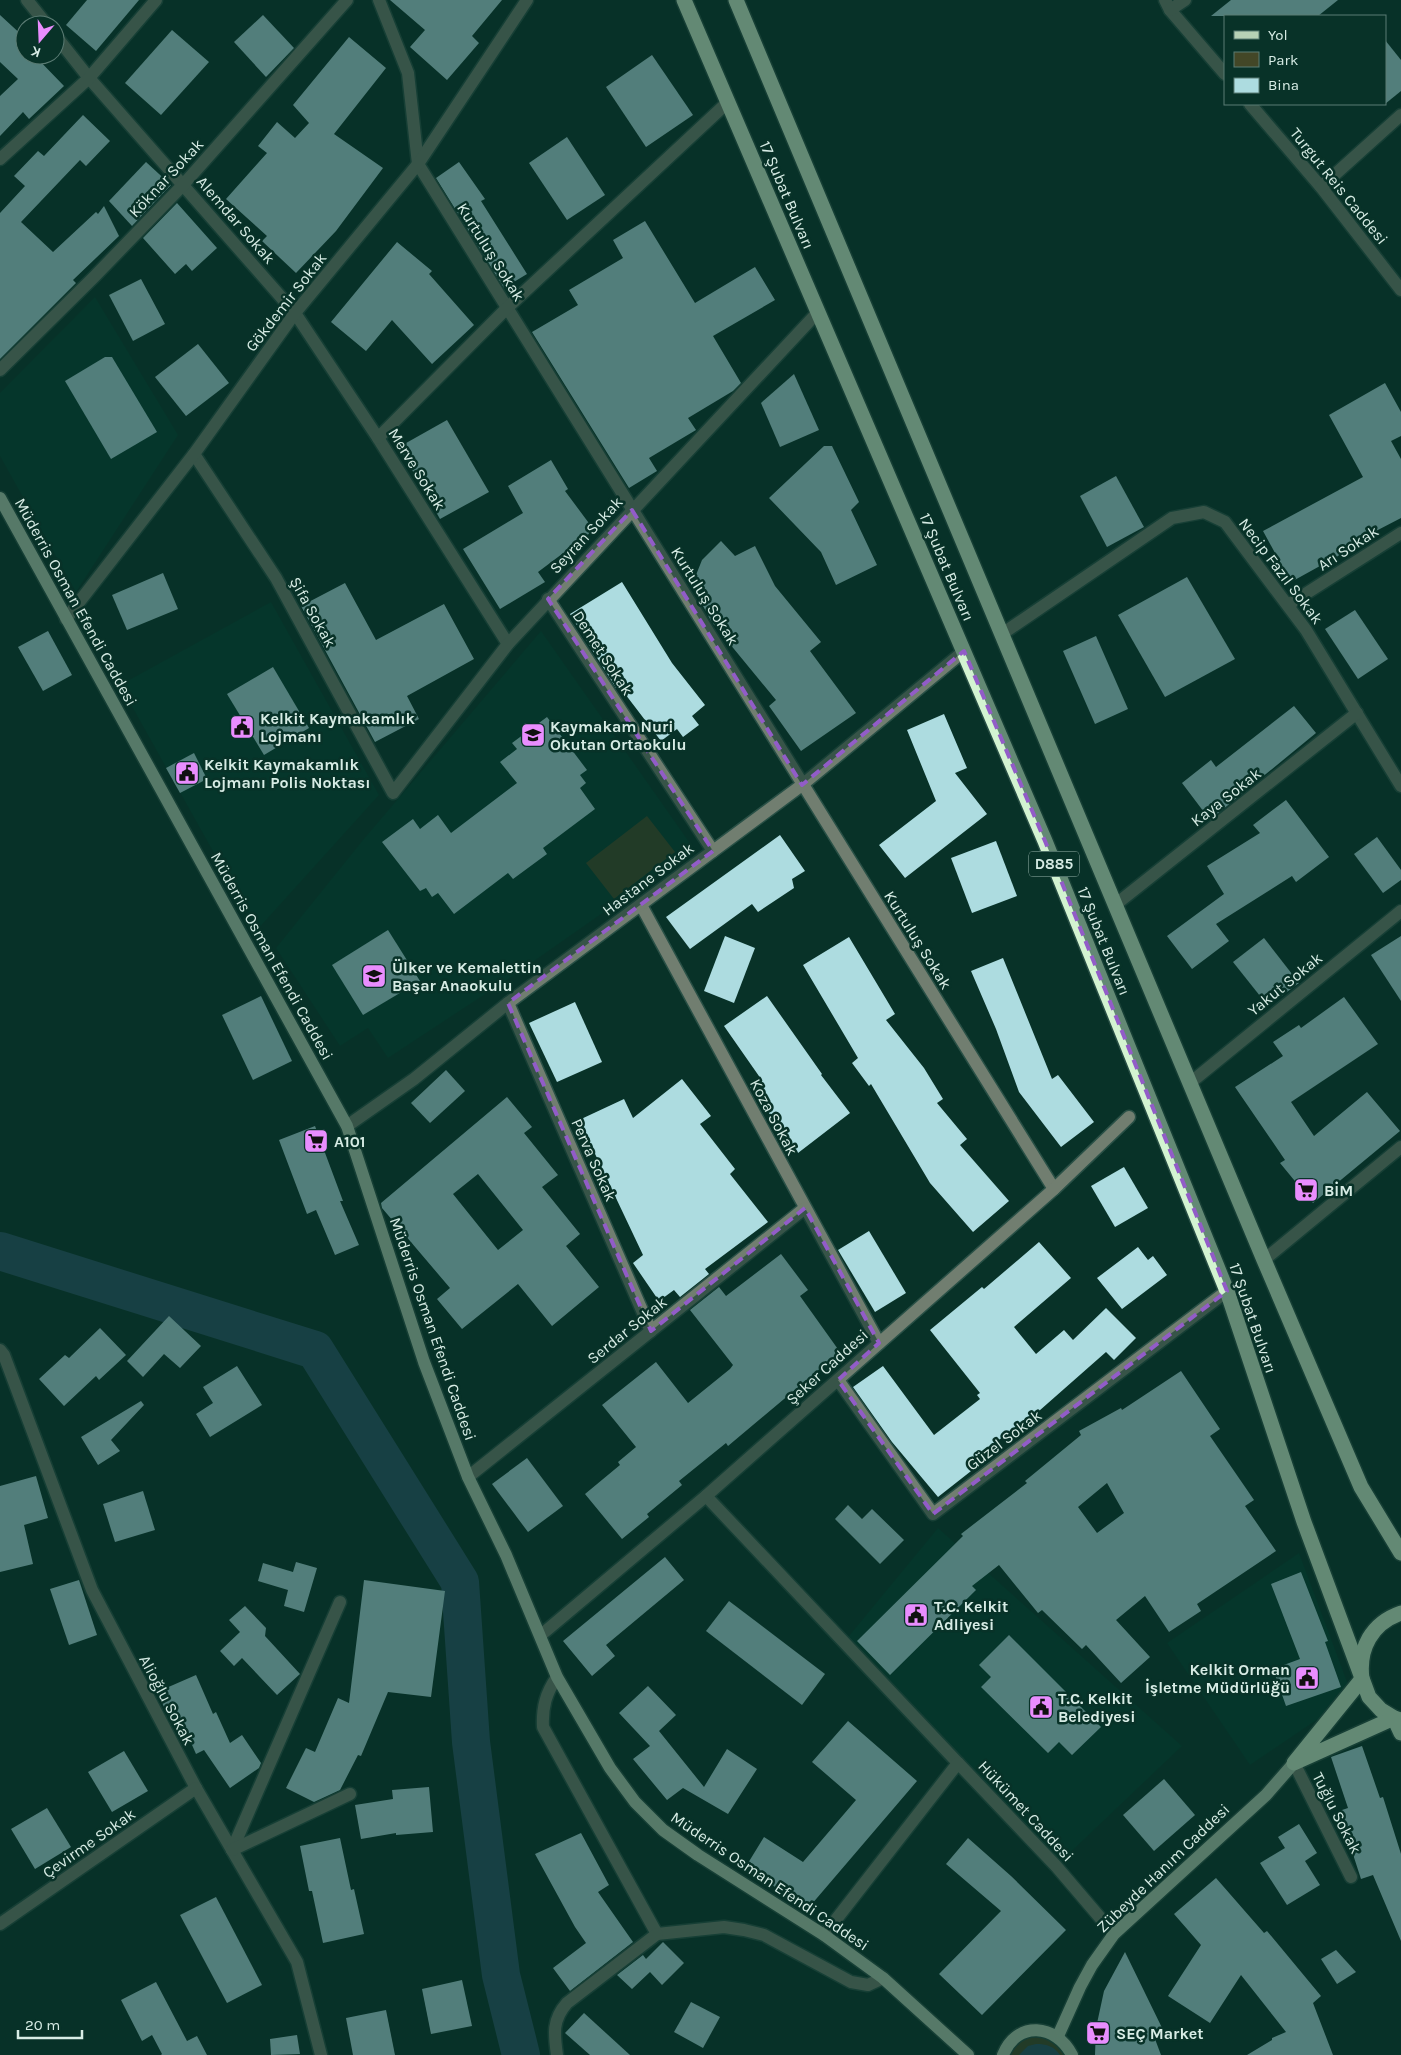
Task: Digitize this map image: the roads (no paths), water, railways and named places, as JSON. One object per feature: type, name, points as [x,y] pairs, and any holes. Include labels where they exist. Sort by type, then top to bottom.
[{"type":"highway","name":"17 Şubat Bulvarı","points":[[684,0],[1045,841],[1227,1291],[1304,1522],[1369,1696],[1381,1710],[1398,1719],[1401,1733]]},
{"type":"highway","name":"17 Şubat Bulvarı","points":[[736,0],[1361,1487],[1401,1552]]},
{"type":"highway","points":[[1362,1679],[1361,1659],[1366,1642],[1376,1627],[1390,1617],[1401,1613]]},
{"type":"highway","name":"Zübeyde Hanım Caddesi","points":[[1294,1763],[1362,1679]]},
{"type":"highway","name":"Zübeyde Hanım Caddesi","points":[[1294,1763],[1398,1719]]},
{"type":"main road","name":"Müderris Osman Efendi Caddesi","points":[[0,498],[347,1126],[424,1362],[468,1477],[506,1555],[557,1677],[610,1768],[635,1802],[663,1830],[698,1855],[824,1935],[883,1978],[968,2055]]},
{"type":"main road","name":"Zübeyde Hanım Caddesi","points":[[1058,2036],[1080,1986],[1114,1934],[1266,1795],[1294,1763]]},
{"type":"main road","points":[[1003,2055],[1014,2039],[1024,2033],[1035,2030],[1047,2031],[1058,2036],[1066,2044],[1072,2055]]},
{"type":"street","points":[[27,0],[39,15]]},
{"type":"street","points":[[0,159],[89,78],[156,0]]},
{"type":"street","name":"Köknar Sokak","points":[[0,370],[183,185],[347,0]]},
{"type":"street","name":"Kurtuluş Sokak","points":[[379,0],[408,73],[418,164],[1054,1189]]},
{"type":"street","name":"Gökdemir Sokak","points":[[66,619],[194,454],[295,312],[418,164],[527,0]]},
{"type":"street","points":[[1185,0],[1168,5],[1224,73]]},
{"type":"street","name":"Alemdar Sokak","points":[[65,48],[89,78],[295,312]]},
{"type":"street","points":[[378,438],[507,308],[728,102]]},
{"type":"street","name":"Turgut Reis Caddesi","points":[[1251,105],[1321,187],[1401,290]]},
{"type":"street","points":[[1321,187],[1401,115]]},
{"type":"street","name":"Merve Sokak","points":[[295,312],[378,438],[508,644]]},
{"type":"street","name":"Seyran Sokak","points":[[393,792],[508,644],[548,598],[818,312]]},
{"type":"street","name":"Şifa Sokak","points":[[194,454],[276,578],[393,792]]},
{"type":"street","name":"Necip Fazıl Sokak","points":[[1002,634],[1172,518],[1204,512],[1225,522],[1306,630],[1401,786]]},
{"type":"street","name":"Arı Sokak","points":[[1288,606],[1401,533]]},
{"type":"street","name":"Demet Sokak","points":[[548,598],[713,852]]},
{"type":"street","name":"Hastane Sokak","points":[[347,1126],[414,1079],[508,1003],[802,785],[964,651]]},
{"type":"street","name":"Kaya Sokak","points":[[1115,905],[1357,714]]},
{"type":"street","name":"Koza Sokak","points":[[641,905],[879,1344]]},
{"type":"street","name":"Yakut Sokak","points":[[1190,1084],[1401,911]]},
{"type":"street","name":"Perva Sokak","points":[[508,1003],[651,1331]]},
{"type":"street","name":"Şeker Caddesi","points":[[541,1635],[706,1496],[879,1344],[1054,1189],[1129,1117]]},
{"type":"street","points":[[1264,1260],[1401,1147]]},
{"type":"street","name":"Serdar Sokak","points":[[468,1477],[805,1208]]},
{"type":"street","name":"Güzel Sokak","points":[[838,1380],[933,1514],[1227,1291]]},
{"type":"street","name":"Alioğlu Sokak","points":[[0,1350],[4,1355],[92,1590],[196,1788],[297,1962],[321,2055]]},
{"type":"street","points":[[706,1496],[958,1763]]},
{"type":"street","points":[[232,1850],[340,1602]]},
{"type":"street","points":[[557,1677],[544,1700],[542,1713],[543,1727],[657,1934]]},
{"type":"street","name":"Hükümet Caddesi","points":[[824,1935],[958,1763],[1056,1866],[1114,1934]]},
{"type":"street","name":"Tuğlu Sokak","points":[[1294,1763],[1351,1877]]},
{"type":"street","name":"Çevirme Sokak","points":[[0,1924],[196,1788]]},
{"type":"street","points":[[232,1850],[350,1794]]},
{"type":"street","points":[[557,2055],[554,2036],[558,2014],[567,2003],[657,1934],[724,1927],[744,1930],[764,1935],[851,1982],[868,1985],[883,1978]]},
{"type":"water","points":[[1036,2044],[1050,2046],[1060,2055],[1019,2055],[1028,2046]]},
{"type":"waterway","points":[[0,1251],[315,1350],[460,1582],[471,1742],[501,1975],[521,2055]]},
{"type":"place","name":"Kelkit Kaymakamlık Lojmanı","points":[[242,727]]},
{"type":"place","name":"Kaymakam Nuri Okutan Ortaokulu","points":[[533,735]]},
{"type":"place","name":"Kelkit Kaymakamlık Lojmanı Polis Noktası","points":[[187,773]]},
{"type":"place","name":"Ülker ve Kemalettin Başar Anaokulu","points":[[374,976]]},
{"type":"place","name":"A101","points":[[316,1141]]},
{"type":"place","name":"BİM","points":[[1306,1190]]},
{"type":"place","name":"T.C. Kelkit Adliyesi","points":[[916,1615]]},
{"type":"place","name":"Kelkit Orman İşletme Müdürlüğü","points":[[1307,1678]]},
{"type":"place","name":"T.C. Kelkit Belediyesi","points":[[1041,1707]]},
{"type":"place","name":"SEÇ Market","points":[[1098,2033]]}]
